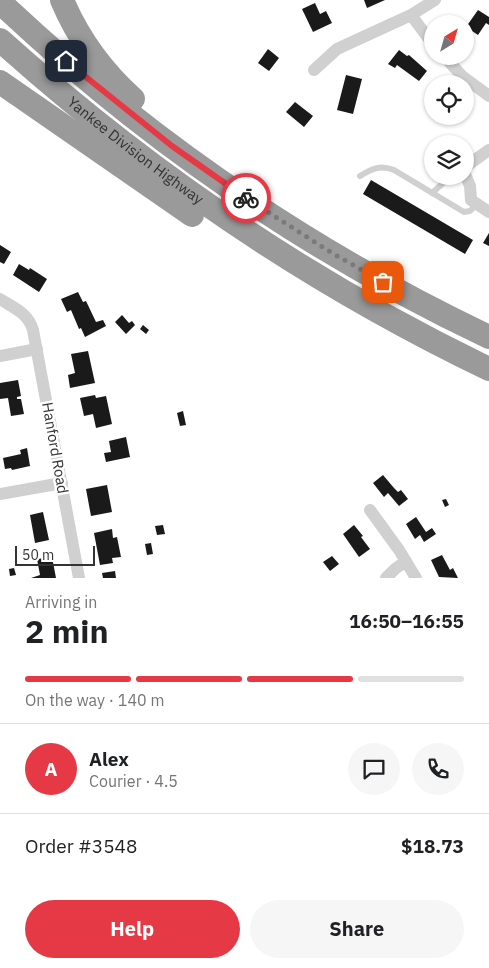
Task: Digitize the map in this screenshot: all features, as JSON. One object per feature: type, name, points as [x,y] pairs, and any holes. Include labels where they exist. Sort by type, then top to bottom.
[{"type":"highway","points":[[62,0],[69,17],[83,41],[109,75],[130,97],[175,134],[242,196]]},
{"type":"highway","name":"Yankee Division Highway","points":[[0,2],[51,49],[111,99],[242,196],[349,263],[426,306],[489,337]]},
{"type":"highway","name":"Yankee Division Highway","points":[[0,40],[63,96],[116,139],[219,214],[353,298],[489,369]]},
{"type":"highway","points":[[0,82],[282,274],[355,316],[489,381]]},
{"type":"street","points":[[314,70],[337,49],[411,15],[435,0]]},
{"type":"street","points":[[411,15],[424,32]]},
{"type":"street","points":[[452,65],[462,76],[489,96]]},
{"type":"street","points":[[474,161],[489,150]]},
{"type":"street","points":[[470,185],[470,198],[489,212]]},
{"type":"street","name":"Hanford Road","points":[[0,299],[28,318],[33,330],[79,578]]},
{"type":"street","points":[[0,356],[37,349]]},
{"type":"street","points":[[0,494],[62,483]]},
{"type":"street","points":[[370,510],[416,578]]},
{"type":"street","points":[[386,578],[406,561]]},
{"type":"lane","points":[[360,176],[380,166],[464,212],[470,211],[476,204]]},
{"type":"lane","points":[[432,193],[439,185]]},
{"type":"building","points":[[364,0],[385,0],[367,8]]},
{"type":"building","points":[[315,3],[320,14],[326,11],[332,23],[313,32],[302,9]]},
{"type":"building","points":[[478,10],[489,17],[489,25],[486,23],[478,35],[474,32],[474,16]]},
{"type":"building","points":[[268,49],[279,58],[269,71],[258,63]]},
{"type":"building","points":[[399,50],[407,56],[409,55],[427,71],[419,81],[397,65],[395,68],[388,64]]},
{"type":"building","points":[[346,75],[362,79],[353,114],[337,110]]},
{"type":"building","points":[[295,102],[313,116],[304,127],[286,112]]},
{"type":"building","points":[[371,180],[473,240],[465,254],[363,194]]},
{"type":"building","points":[[489,233],[489,246],[483,243]]},
{"type":"building","points":[[0,245],[11,252],[4,264],[0,262]]},
{"type":"building","points":[[19,264],[29,270],[30,268],[47,279],[39,292],[13,275]]},
{"type":"building","points":[[78,292],[83,302],[86,301],[96,322],[103,320],[106,326],[85,337],[81,328],[79,329],[71,310],[67,312],[61,299]]},
{"type":"building","points":[[122,315],[129,323],[132,321],[135,325],[126,334],[115,322]]},
{"type":"building","points":[[143,325],[149,330],[146,334],[140,329]]},
{"type":"building","points":[[88,351],[95,383],[70,388],[68,375],[75,373],[71,354]]},
{"type":"building","points":[[18,380],[21,396],[17,397],[17,399],[21,399],[24,414],[11,416],[8,398],[0,399],[0,383]]},
{"type":"building","points":[[95,395],[96,398],[106,396],[112,424],[96,428],[93,414],[84,416],[80,398]]},
{"type":"building","points":[[183,411],[186,425],[180,426],[177,413]]},
{"type":"building","points":[[126,437],[130,457],[106,462],[104,453],[111,452],[109,441]]},
{"type":"building","points":[[27,448],[30,466],[12,470],[11,468],[5,469],[3,458],[21,454],[20,450]]},
{"type":"building","points":[[383,475],[398,492],[401,490],[408,499],[399,506],[388,493],[384,497],[373,483]]},
{"type":"building","points":[[107,485],[112,512],[91,516],[86,489]]},
{"type":"building","points":[[446,499],[449,505],[445,507],[442,500]]},
{"type":"building","points":[[43,512],[49,540],[35,543],[30,515]]},
{"type":"building","points":[[416,517],[426,532],[432,528],[436,534],[424,542],[420,535],[415,539],[406,524]]},
{"type":"building","points":[[163,525],[165,534],[157,535],[155,526]]},
{"type":"building","points":[[354,525],[370,549],[359,557],[343,534]]},
{"type":"building","points":[[112,529],[113,538],[117,537],[121,557],[112,558],[113,563],[100,565],[94,533]]},
{"type":"building","points":[[151,543],[153,554],[147,555],[145,544]]},
{"type":"building","points":[[442,555],[450,570],[453,568],[458,578],[439,577],[431,560]]},
{"type":"building","points":[[332,556],[339,564],[330,571],[323,562]]},
{"type":"building","points":[[52,557],[56,578],[31,578],[40,575],[37,559]]},
{"type":"building","points":[[14,568],[16,575],[10,576],[9,569]]},
{"type":"building","points":[[115,571],[116,578],[103,578],[102,573]]},
{"type":"way so far","points":[[246,198],[332,253],[383,282]]},
{"type":"route","points":[[66,61],[172,146],[246,198]]}]
